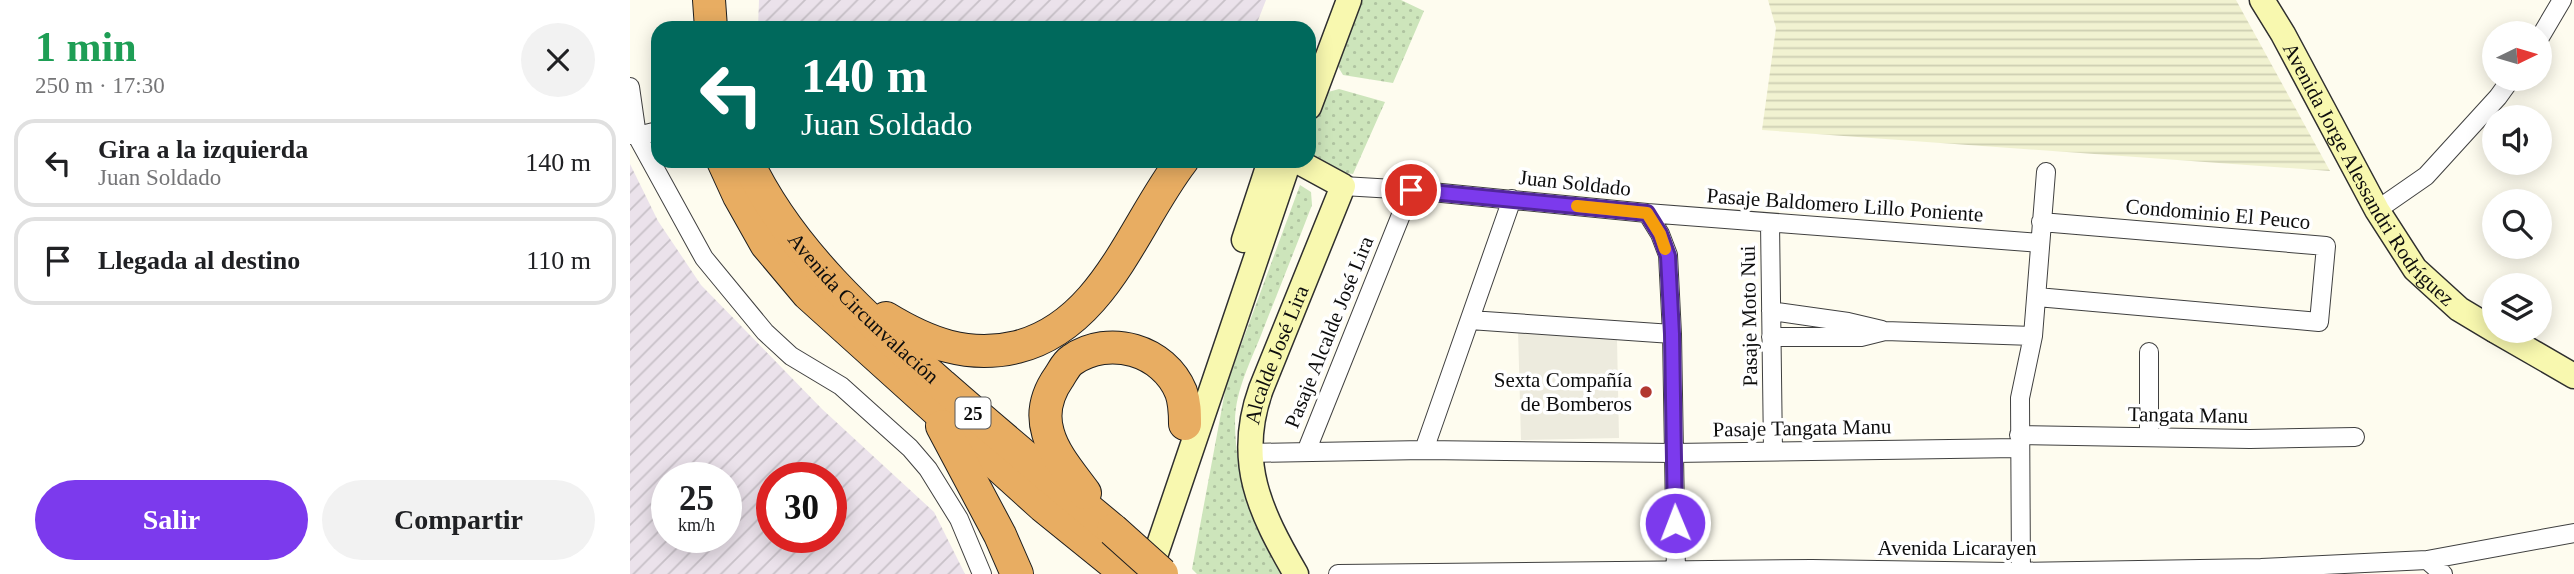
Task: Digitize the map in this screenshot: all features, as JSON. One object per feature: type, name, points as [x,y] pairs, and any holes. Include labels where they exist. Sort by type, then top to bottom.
[{"type":"highway","points":[[690,0],[692,21]]},
{"type":"highway","points":[[709,0],[710,21]]},
{"type":"highway","name":"Avenida Circunvalación","points":[[726,168],[752,220],[786,270],[808,294],[1043,506],[1109,537],[1127,574]]},
{"type":"highway","name":"Avenida Circunvalación","points":[[751,168],[778,214],[856,309],[1109,537],[1162,574]]},
{"type":"highway","points":[[839,290],[908,331],[939,345],[990,351],[1024,345],[1055,331],[1082,309],[1109,275],[1178,168]]},
{"type":"highway","points":[[1109,537],[1048,435],[1045,412],[1049,393],[1125,269],[1187,177],[1197,168]]},
{"type":"highway","points":[[1070,361],[1088,351],[1111,347],[1135,350],[1147,355],[1174,380],[1184,403],[1185,424]]},
{"type":"highway","points":[[931,406],[1000,535],[1017,574]]},
{"type":"street","points":[[1316,40],[1331,0]]},
{"type":"street","points":[[1316,88],[1349,0]]},
{"type":"street","name":"Avenida Jorge Alessandri Rodríguez","points":[[2262,0],[2377,210],[2422,276],[2459,309],[2482,322]]},
{"type":"street","points":[[2549,21],[2561,0]]},
{"type":"street","points":[[630,87],[634,136],[651,166]]},
{"type":"street","points":[[2377,210],[2426,176],[2502,91]]},
{"type":"street","points":[[652,168],[704,258],[765,332],[791,356],[841,386],[911,448],[928,469],[959,519],[982,574]]},
{"type":"street","points":[[1133,574],[1185,424],[1268,168]]},
{"type":"street","points":[[1149,574],[1287,168]]},
{"type":"street","points":[[1310,168],[1343,186]]},
{"type":"street","points":[[2021,573],[2020,398],[2033,336],[2046,172]]},
{"type":"street","name":"Juan Soldado","points":[[1343,186],[1647,213],[1660,234],[1668,256],[1676,572]]},
{"type":"street","name":"Alcalde José Lira","points":[[1296,574],[1262,509],[1250,453],[1251,423],[1255,406],[1343,186]]},
{"type":"street","name":"Pasaje Alcalde José Lira","points":[[1306,452],[1411,190]]},
{"type":"street","points":[[1424,450],[1512,200]]},
{"type":"street","name":"Pasaje Baldomero Lillo Poniente","points":[[1647,213],[2040,243]]},
{"type":"street","name":"Condominio El Peuco","points":[[2037,297],[2319,322],[2326,246],[2041,222]]},
{"type":"street","name":"Pasaje Moto Nui","points":[[1770,223],[1773,451]]},
{"type":"street","points":[[1771,311],[1848,322],[1885,331],[2033,336]]},
{"type":"street","points":[[1470,320],[1672,334]]},
{"type":"street","points":[[1772,337],[1861,337],[1885,331]]},
{"type":"street","name":"Avenida Jorge Alessandri Rodríguez","points":[[2517,343],[2574,376]]},
{"type":"street","points":[[2149,352],[2149,437]]},
{"type":"street","name":"Tangata Manu","points":[[2019,441],[2149,437],[2355,437]]},
{"type":"street","name":"Pasaje Tangata Manu","points":[[1250,453],[1424,450],[1673,453],[2019,441]]},
{"type":"street","name":"Avenida Licarayen","points":[[1338,574],[2258,571],[2412,565],[2574,533]]},
{"type":"street","points":[[2412,565],[2443,574]]},
{"type":"shaded area","points":[[759,0],[1266,0],[1258,21],[758,21]]},
{"type":"shaded area","points":[[630,164],[658,221],[701,285],[822,409],[934,512],[965,574],[630,574]]},
{"type":"shaded area","points":[[1518,330],[1617,339],[1619,438],[1521,440]]},
{"type":"green space","points":[[1360,0],[1401,0],[1424,11],[1393,83],[1343,75],[1334,60]]},
{"type":"green space","points":[[1768,0],[2236,0],[2330,171],[1762,130],[1776,28]]},
{"type":"green space","points":[[1339,89],[1385,102],[1353,174],[1337,172],[1316,161],[1316,106],[1321,94]]},
{"type":"green space","points":[[1300,185],[1311,192],[1312,205],[1245,375],[1235,422],[1239,463],[1248,501],[1282,574],[1197,574],[1192,569],[1226,386]]},
{"type":"slow traffic","points":[[1577,206],[1647,213],[1660,234],[1665,249]]},
{"type":"place","name":"Sexta Compañía de Bomberos","points":[[1646,392]]},
{"type":"route","points":[[1411,190],[1647,213],[1660,234],[1668,256],[1675,523]]}]
